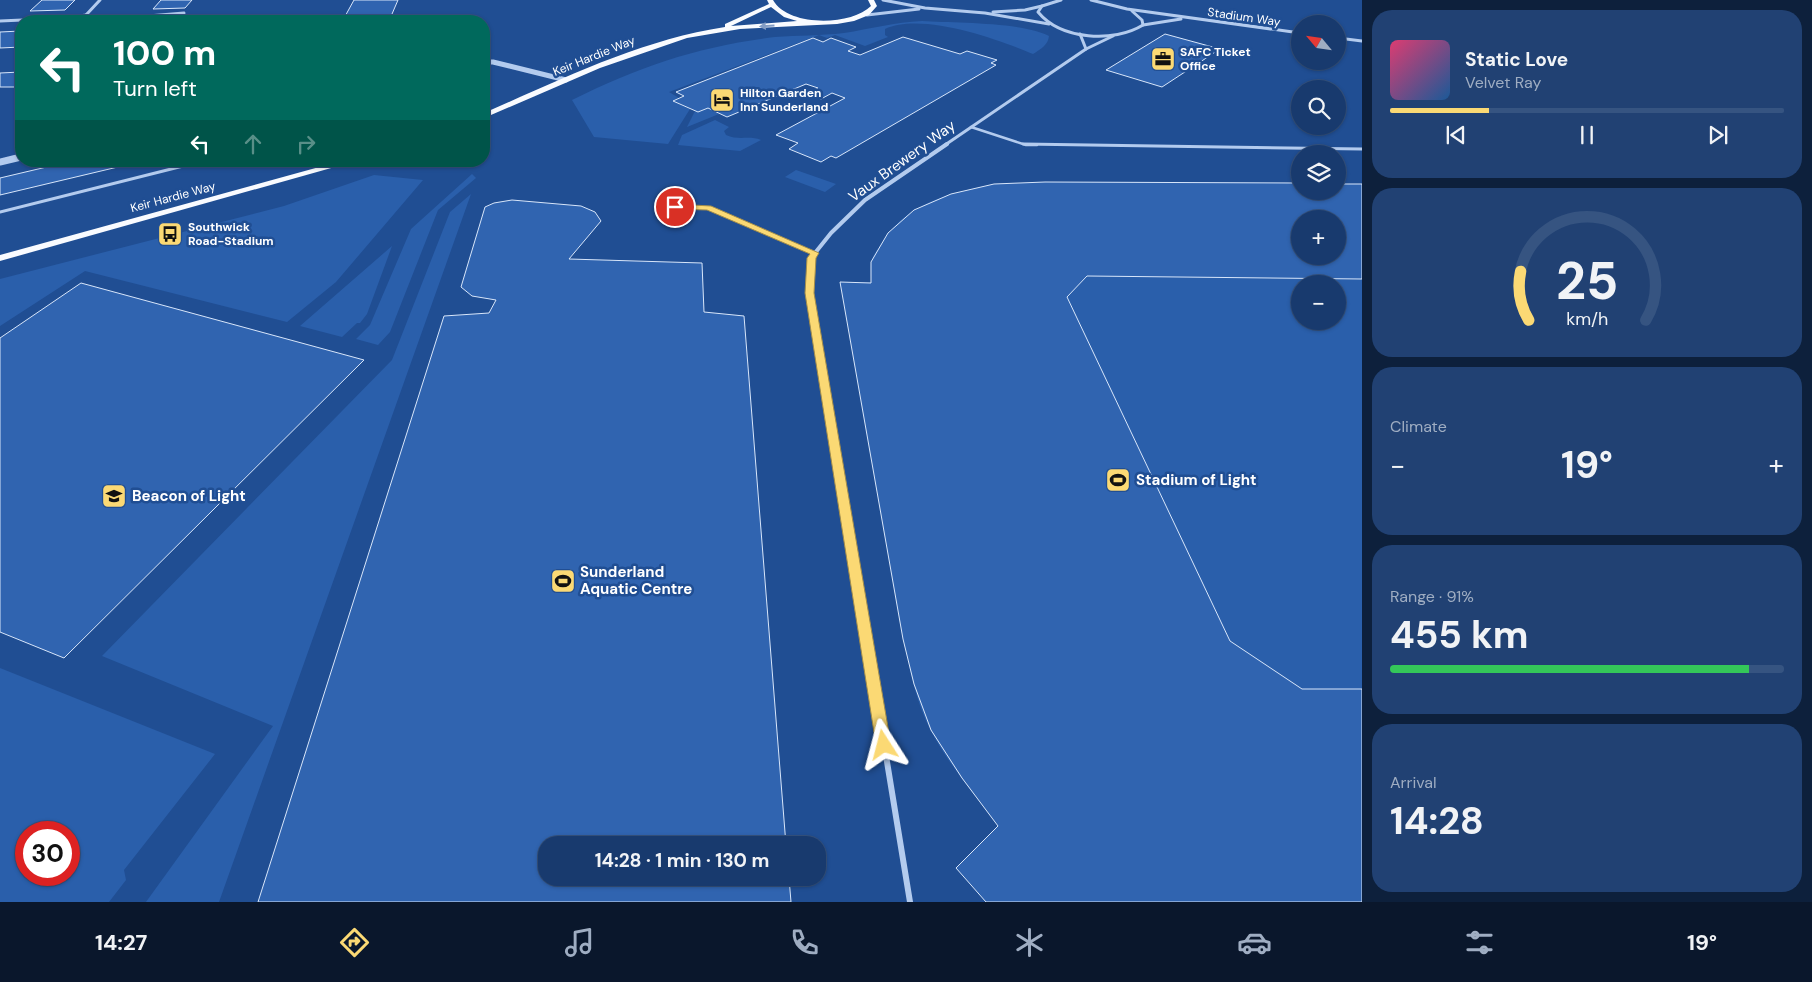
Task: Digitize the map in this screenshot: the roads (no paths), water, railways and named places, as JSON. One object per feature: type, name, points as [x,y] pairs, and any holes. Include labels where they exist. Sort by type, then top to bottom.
[{"type":"main road","points":[[718,30],[847,21],[867,15],[874,6],[871,0]]},
{"type":"main road","points":[[718,30],[771,2],[776,11],[786,16],[816,22]]},
{"type":"main road","name":"Keir Hardie Way","points":[[490,113],[634,52],[718,30]]},
{"type":"main road","name":"Keir Hardie Way","points":[[0,258],[330,167]]},
{"type":"street","points":[[86,15],[100,0]]},
{"type":"street","name":"Stadium Way","points":[[883,0],[925,8],[985,13],[1049,24],[1080,34],[1114,36],[1138,30],[1143,26],[1186,18]]},
{"type":"street","name":"Stadium Way","points":[[985,13],[1025,10],[1061,0]]},
{"type":"street","name":"Stadium Way","points":[[1091,0],[1127,9],[1291,32]]},
{"type":"street","points":[[1042,6],[1038,12],[1041,18],[1049,24]]},
{"type":"street","name":"Stadium Way","points":[[867,15],[925,8]]},
{"type":"street","points":[[1127,9],[1142,20],[1143,26]]},
{"type":"street","points":[[160,15],[184,13]]},
{"type":"street","points":[[0,21],[15,20]]},
{"type":"street","points":[[1080,34],[1086,49]]},
{"type":"street","name":"Vaux Brewery Way","points":[[910,902],[810,293],[811,258],[831,233],[865,200],[1086,49],[1114,36]]},
{"type":"street","points":[[1346,39],[1362,41]]},
{"type":"street","points":[[490,62],[566,80]]},
{"type":"street","points":[[0,162],[15,158]]},
{"type":"lane","points":[[971,127],[1026,145],[1362,149]]},
{"type":"lane","points":[[0,212],[179,167]]},
{"type":"lane","points":[[659,206],[708,208],[815,253]]},
{"type":"place","name":"SAFC Ticket Office","points":[[1163,59]]},
{"type":"place","name":"Hilton Garden Inn Sunderland","points":[[722,100]]},
{"type":"place","name":"Southwick Road-Stadium","points":[[170,234]]},
{"type":"place","name":"Stadium of Light","points":[[1118,480]]},
{"type":"place","name":"Beacon of Light","points":[[114,496]]},
{"type":"place","name":"Sunderland Aquatic Centre","points":[[563,581]]}]
